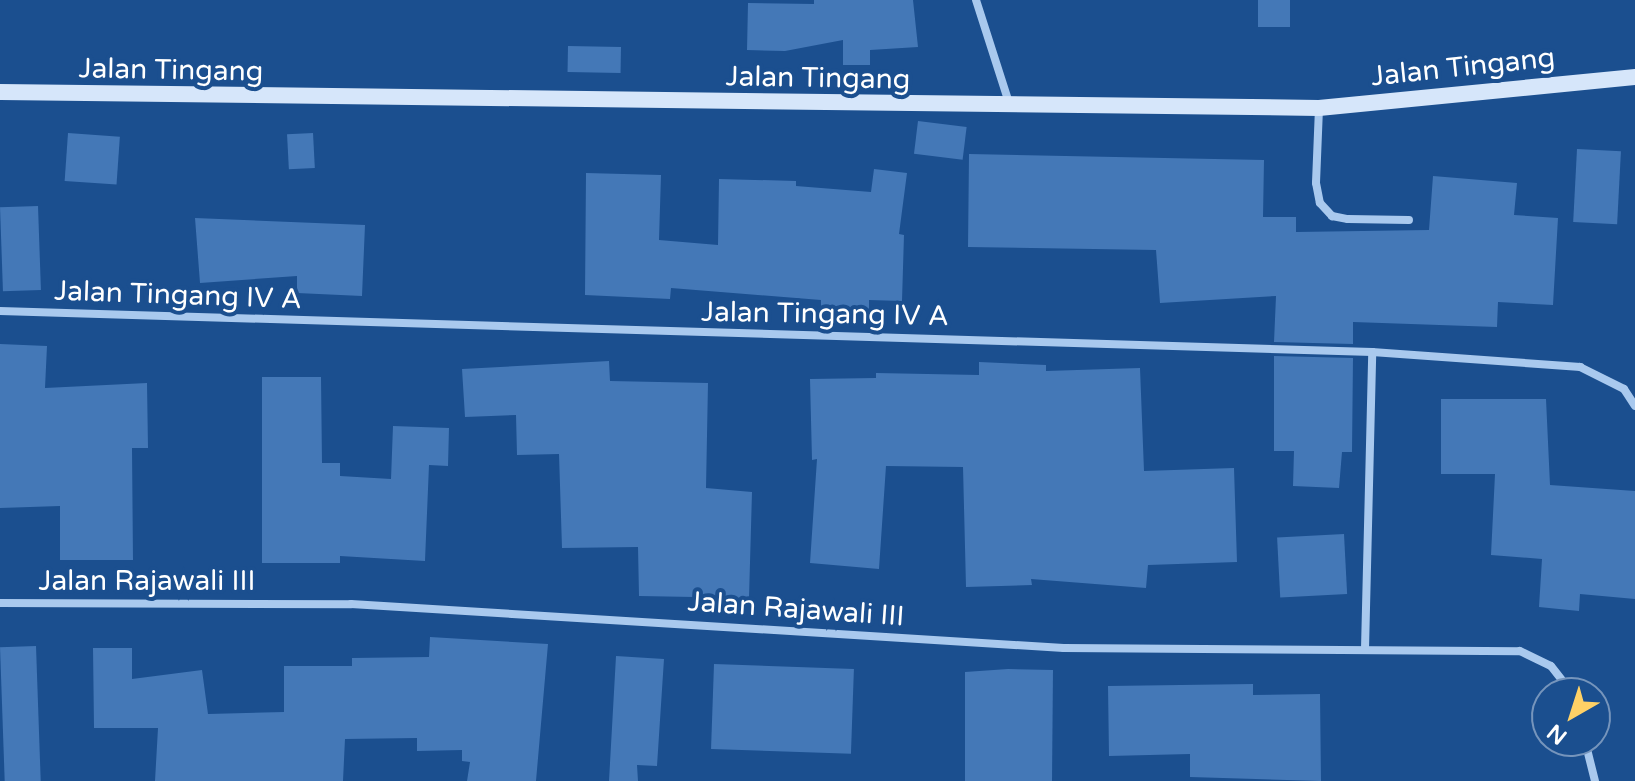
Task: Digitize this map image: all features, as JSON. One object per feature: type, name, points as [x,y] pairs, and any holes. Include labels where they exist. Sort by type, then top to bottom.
[{"type":"main road","name":"Jalan Tingang","points":[[0,92],[1319,108],[1635,77]]},
{"type":"street","points":[[976,0],[1010,106]]},
{"type":"street","points":[[1319,108],[1316,183],[1320,203],[1332,216],[1409,220]]},
{"type":"street","name":"Jalan Tingang IV A","points":[[0,311],[1372,352],[1580,367],[1624,389],[1635,406]]},
{"type":"street","points":[[1365,649],[1372,352]]},
{"type":"street","name":"Jalan Rajawali III","points":[[0,603],[351,604],[1064,648],[1520,651],[1551,666],[1560,677]]},
{"type":"street","points":[[1589,757],[1595,781]]},
{"type":"building","points":[[814,0],[913,0],[918,47],[870,50],[870,65],[843,65],[843,40],[785,51],[747,50],[748,3],[814,4]]},
{"type":"building","points":[[1258,0],[1290,0],[1290,27],[1258,27]]},
{"type":"building","points":[[568,46],[621,47],[621,73],[568,72]]},
{"type":"building","points":[[918,121],[967,127],[963,160],[914,154]]},
{"type":"building","points":[[68,133],[120,137],[117,185],[65,181]]},
{"type":"building","points":[[313,133],[315,168],[289,169],[287,134]]},
{"type":"building","points":[[1577,149],[1621,151],[1617,224],[1573,222]]},
{"type":"building","points":[[969,154],[1264,160],[1263,217],[1296,217],[1296,232],[1429,230],[1433,176],[1517,183],[1514,215],[1558,218],[1553,305],[1498,302],[1497,327],[1353,322],[1353,344],[1274,342],[1276,296],[1160,303],[1156,250],[968,247]]},
{"type":"building","points":[[874,169],[907,173],[899,234],[904,235],[902,301],[869,300],[869,314],[821,314],[821,300],[671,288],[670,299],[585,295],[586,173],[661,175],[659,240],[718,245],[719,179],[796,181],[796,186],[871,192]]},
{"type":"building","points":[[38,206],[41,290],[3,291],[0,207]]},
{"type":"building","points":[[195,218],[365,225],[362,296],[297,293],[297,276],[200,283]]},
{"type":"building","points":[[0,344],[47,346],[45,388],[147,383],[148,448],[132,448],[133,560],[60,560],[60,506],[0,508]]},
{"type":"building","points":[[1274,356],[1353,358],[1352,452],[1342,452],[1339,488],[1293,486],[1294,451],[1274,451]]},
{"type":"building","points":[[609,361],[610,381],[708,383],[706,488],[752,492],[749,598],[639,596],[638,547],[562,548],[559,454],[517,455],[516,415],[465,417],[462,369]]},
{"type":"building","points":[[979,362],[1046,365],[1046,371],[1140,368],[1144,471],[1234,468],[1237,562],[1148,565],[1146,588],[1031,579],[1032,585],[966,587],[963,467],[886,466],[879,569],[810,563],[817,459],[812,460],[810,379],[876,378],[876,373],[979,375]]},
{"type":"building","points":[[262,377],[321,377],[322,463],[340,463],[340,476],[391,479],[393,426],[449,428],[448,466],[429,465],[425,561],[340,556],[340,563],[262,563]]},
{"type":"building","points":[[1441,399],[1546,399],[1550,485],[1635,491],[1635,599],[1580,594],[1579,611],[1539,607],[1542,559],[1491,555],[1495,474],[1441,474]]},
{"type":"building","points":[[1344,534],[1347,594],[1280,597],[1277,538]]},
{"type":"building","points":[[430,637],[548,644],[536,781],[467,781],[470,762],[462,761],[462,750],[417,751],[417,738],[345,739],[343,781],[155,781],[158,728],[94,728],[93,648],[132,648],[132,679],[202,670],[208,714],[284,712],[284,666],[352,666],[352,658],[429,657]]},
{"type":"building","points":[[36,646],[41,781],[5,781],[0,647]]},
{"type":"building","points":[[616,656],[664,659],[657,766],[637,765],[638,781],[609,781]]},
{"type":"building","points":[[714,664],[854,669],[851,754],[711,749]]},
{"type":"building","points":[[1053,670],[1052,781],[965,781],[965,672]]},
{"type":"building","points":[[1253,684],[1253,695],[1320,694],[1321,781],[1190,777],[1190,754],[1109,756],[1108,686]]}]
